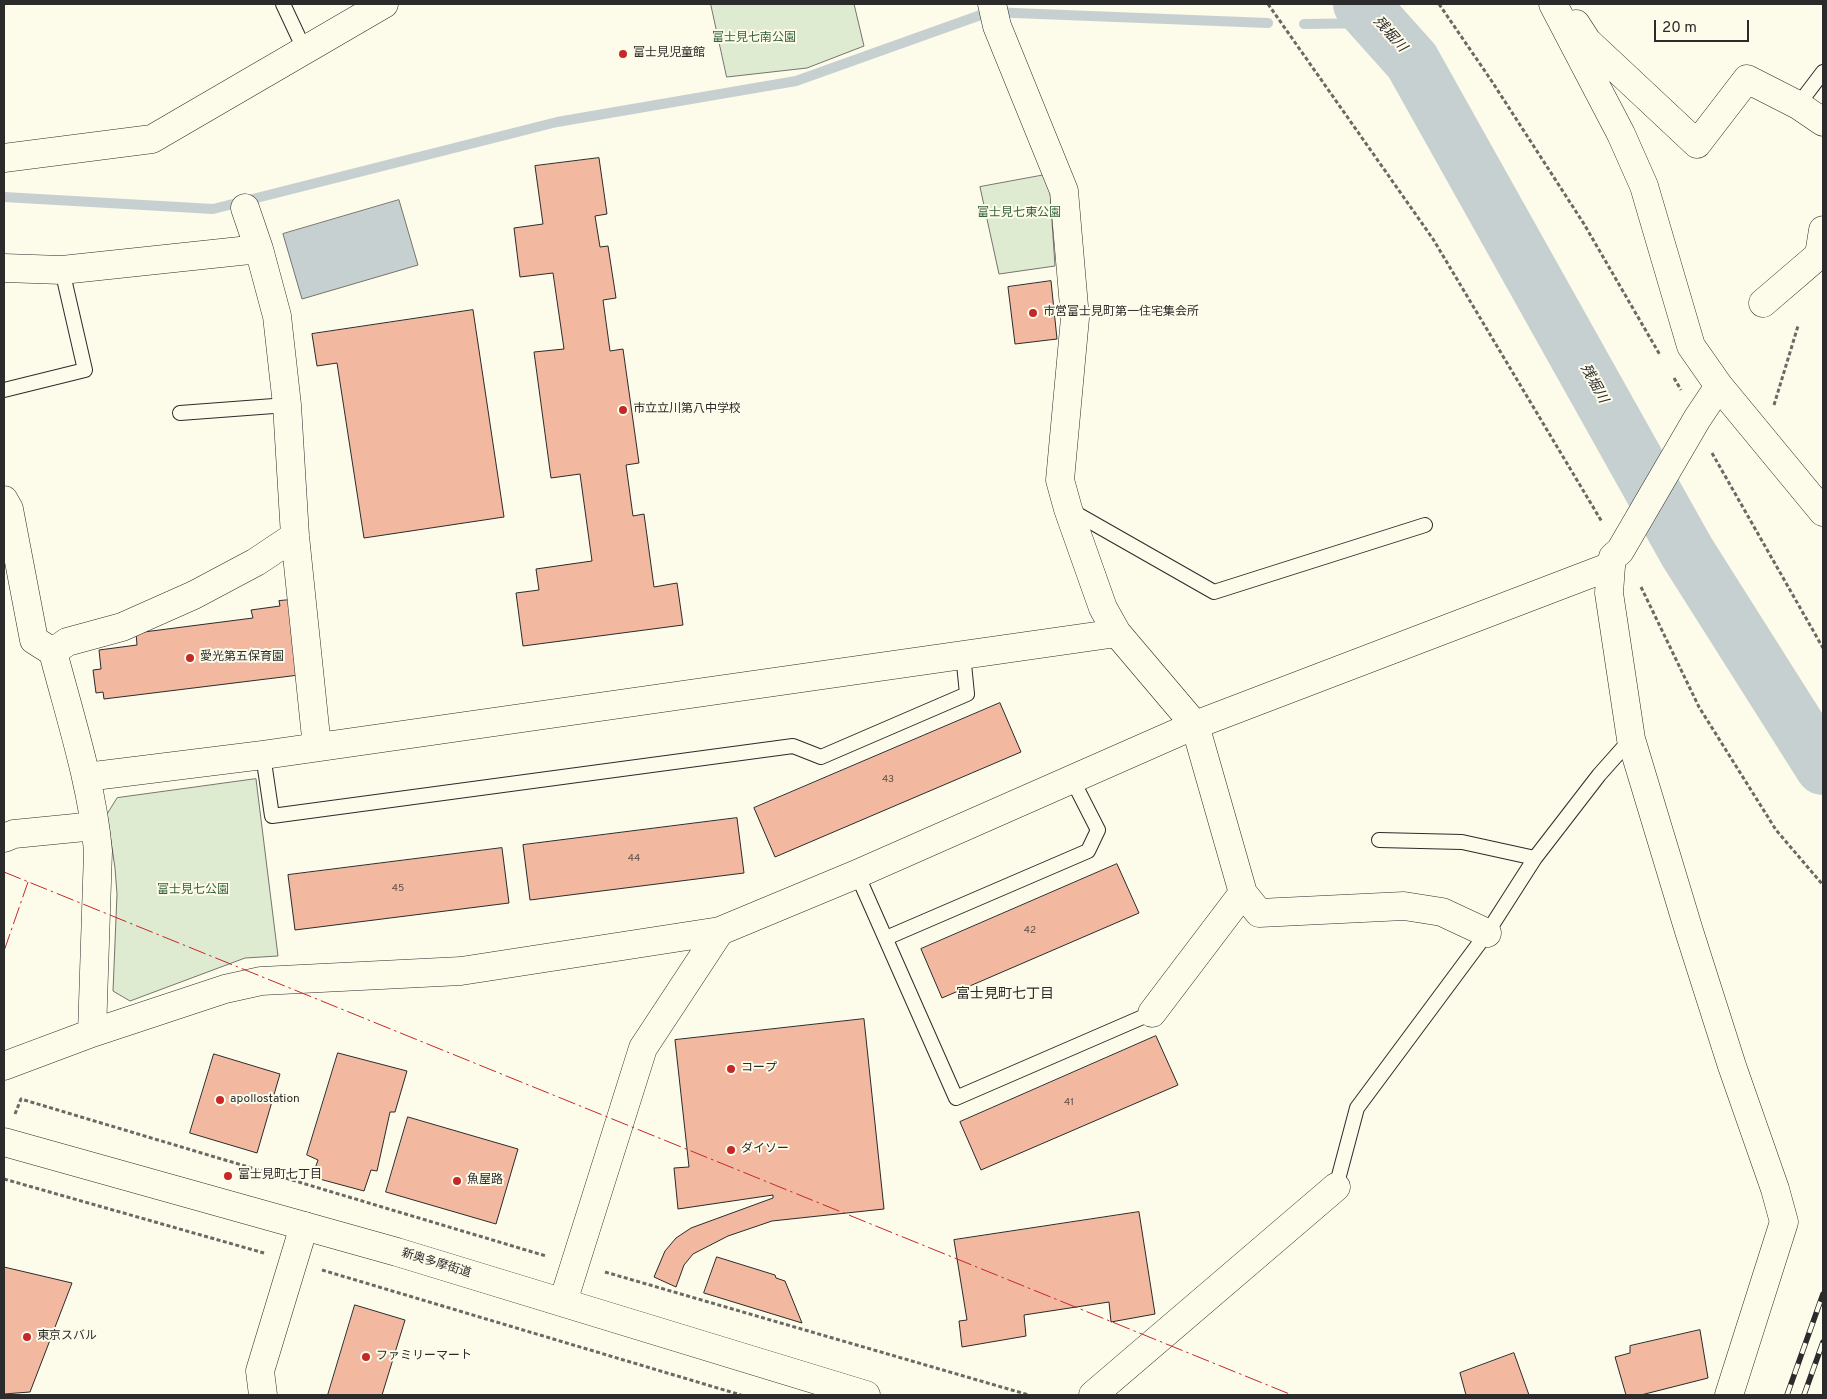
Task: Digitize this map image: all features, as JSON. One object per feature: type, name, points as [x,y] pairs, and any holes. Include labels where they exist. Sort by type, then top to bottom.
[{"type":"street","points":[[4,158],[152,139],[384,4]]},
{"type":"street","points":[[1553,4],[1621,134],[1640,177],[1691,346],[1719,386],[1823,512]]},
{"type":"street","points":[[1564,4],[1587,41],[1697,144],[1748,80],[1798,105],[1823,122]]},
{"type":"street","points":[[994,15],[1064,191],[1075,318],[1060,480],[1068,509],[1103,608],[1117,633],[1195,725],[1243,893],[1259,913],[1404,906],[1442,912],[1487,933]]},
{"type":"street","points":[[246,208],[278,316],[287,405],[295,536],[317,747]]},
{"type":"street","points":[[1763,303],[1819,255],[1823,230]]},
{"type":"street","points":[[4,268],[62,270],[259,249]]},
{"type":"street","points":[[1719,386],[1697,419],[1615,558],[1610,593],[1631,740],[1689,931],[1732,1066],[1775,1189],[1784,1222],[1729,1395]]},
{"type":"street","points":[[4,500],[9,508],[34,640],[53,652],[86,777],[95,826],[98,851],[92,1034]]},
{"type":"street","points":[[53,652],[68,642],[122,627],[194,595],[256,562],[295,536]]},
{"type":"street","points":[[4,1066],[225,989],[261,981],[461,971],[720,931],[857,874],[1195,725],[1615,558]]},
{"type":"street","points":[[86,777],[263,755],[1117,633]]},
{"type":"street","points":[[4,838],[14,834],[95,826]]},
{"type":"street","points":[[1152,1013],[1243,893]]},
{"type":"street","points":[[562,1302],[643,1048],[720,931]]},
{"type":"street","name":"新奥多摩街道","points":[[4,1142],[398,1252],[866,1395]]},
{"type":"street","points":[[1093,1395],[1336,1187]]},
{"type":"street","points":[[263,1395],[260,1371],[304,1226]]},
{"type":"lane","points":[[283,4],[305,51]]},
{"type":"lane","points":[[1798,105],[1823,72]]},
{"type":"lane","points":[[4,390],[84,370],[62,270]]},
{"type":"lane","points":[[180,413],[287,405]]},
{"type":"lane","points":[[1068,509],[1214,592],[1425,525]]},
{"type":"lane","points":[[263,755],[272,816],[793,746],[821,757],[968,694],[963,654]]},
{"type":"lane","points":[[1336,1187],[1357,1108],[1487,933],[1535,858],[1599,775],[1631,740]]},
{"type":"lane","points":[[886,938],[1088,851],[1098,830],[1072,779]]},
{"type":"lane","points":[[1379,840],[1462,842],[1535,858]]},
{"type":"lane","points":[[857,874],[956,1098],[1152,1013]]},
{"type":"path","points":[[1268,4],[1433,239],[1615,558],[1632,570],[1699,707],[1776,830],[1823,885]]},
{"type":"path","points":[[1439,4],[1491,80],[1584,224],[1663,360]]},
{"type":"path","points":[[1763,439],[1798,326]]},
{"type":"path","points":[[1673,377],[1697,419],[1705,440],[1823,648]]},
{"type":"path","points":[[4,1142],[21,1099],[561,1261],[1029,1395]]},
{"type":"path","points":[[4,1179],[293,1262],[741,1395]]},
{"type":"green space","name":"富士見七南公園","points":[[711,4],[854,4],[864,46],[807,68],[727,77]]},
{"type":"green space","name":"富士見七東公園","points":[[1045,175],[1050,192],[1055,266],[999,274],[980,187]]},
{"type":"green space","name":"富士見七公園","points":[[256,779],[278,956],[245,958],[130,1001],[113,991],[117,894],[107,814],[117,798]]},
{"type":"shaded area","points":[[399,200],[418,265],[302,299],[283,234]]},
{"type":"building","points":[[599,158],[607,214],[595,216],[600,247],[608,246],[616,298],[603,300],[610,351],[623,349],[639,463],[626,465],[633,516],[644,514],[654,587],[677,583],[683,625],[523,646],[516,593],[539,590],[536,569],[592,561],[580,474],[551,478],[534,352],[564,349],[553,273],[520,277],[514,228],[543,224],[535,166]]},
{"type":"building","name":"市営富士見町第一住宅集会所","points":[[1051,281],[1057,339],[1015,344],[1008,287]]},
{"type":"building","points":[[473,310],[504,517],[364,538],[337,363],[317,366],[312,334]]},
{"type":"building","points":[[290,600],[299,675],[104,699],[103,692],[96,693],[93,670],[101,669],[99,650],[137,645],[136,633],[253,618],[251,610],[280,606],[279,601]]},
{"type":"building","points":[[1000,703],[1021,752],[775,857],[754,808]]},
{"type":"building","points":[[737,818],[744,873],[530,900],[523,845]]},
{"type":"building","points":[[502,848],[509,903],[295,930],[288,875]]},
{"type":"building","points":[[1117,864],[1139,913],[942,998],[921,949]]},
{"type":"building","points":[[864,1019],[884,1209],[772,1221],[728,1236],[693,1254],[684,1265],[676,1287],[654,1277],[665,1251],[676,1238],[691,1228],[773,1198],[773,1195],[678,1209],[674,1168],[689,1167],[675,1040]]},
{"type":"building","points":[[1156,1036],[1178,1085],[981,1170],[960,1122]]},
{"type":"building","points":[[338,1053],[407,1071],[395,1112],[390,1112],[377,1171],[371,1170],[364,1191],[312,1177],[318,1160],[307,1155]]},
{"type":"building","points":[[214,1054],[280,1074],[257,1153],[190,1133]]},
{"type":"building","points":[[408,1117],[518,1149],[496,1224],[386,1192]]},
{"type":"building","points":[[1139,1212],[1155,1314],[1111,1322],[1109,1302],[1024,1315],[1026,1336],[962,1347],[959,1321],[967,1320],[954,1240]]},
{"type":"building","points":[[717,1257],[775,1275],[776,1278],[785,1281],[802,1323],[704,1293]]},
{"type":"building","name":"東京スバル","points":[[4,1267],[72,1283],[30,1392],[4,1394]]},
{"type":"building","name":"ファミリーマート","points":[[355,1305],[405,1320],[382,1395],[328,1395]]},
{"type":"building","points":[[1700,1330],[1708,1378],[1641,1395],[1626,1395],[1615,1357],[1630,1353],[1630,1346]]},
{"type":"building","points":[[1514,1353],[1529,1395],[1466,1395],[1460,1373]]},
{"type":"waterway","name":"残堀川","points":[[1361,4],[1412,61],[1687,552],[1823,767]]},
{"type":"waterway","points":[[4,197],[213,209],[557,122],[796,81],[989,12],[1268,23]]},
{"type":"waterway","points":[[1304,24],[1377,23]]},
{"type":"railway","points":[[1787,1395],[1823,1294]]},
{"type":"railway","points":[[1804,1395],[1823,1342]]},
{"type":"power","points":[[4,872],[1292,1395]]},
{"type":"power","points":[[4,951],[28,882]]},
{"type":"place","name":"富士見児童館","points":[[623,54]]},
{"type":"place","name":"市営富士見町第一住宅集会所","points":[[1033,313]]},
{"type":"place","name":"市立立川第八中学校","points":[[623,410]]},
{"type":"place","name":"愛光第五保育園","points":[[190,658]]},
{"type":"place","name":"コープ","points":[[731,1069]]},
{"type":"place","name":"apollostation","points":[[220,1100]]},
{"type":"place","name":"ダイソー","points":[[731,1150]]},
{"type":"place","name":"富士見町七丁目","points":[[228,1176]]},
{"type":"place","name":"魚屋路","points":[[457,1181]]},
{"type":"place","name":"東京スバル","points":[[27,1337]]},
{"type":"place","name":"ファミリーマート","points":[[366,1357]]},
{"type":"district","name":"富士見町七丁目","points":[[1005,995]]}]
